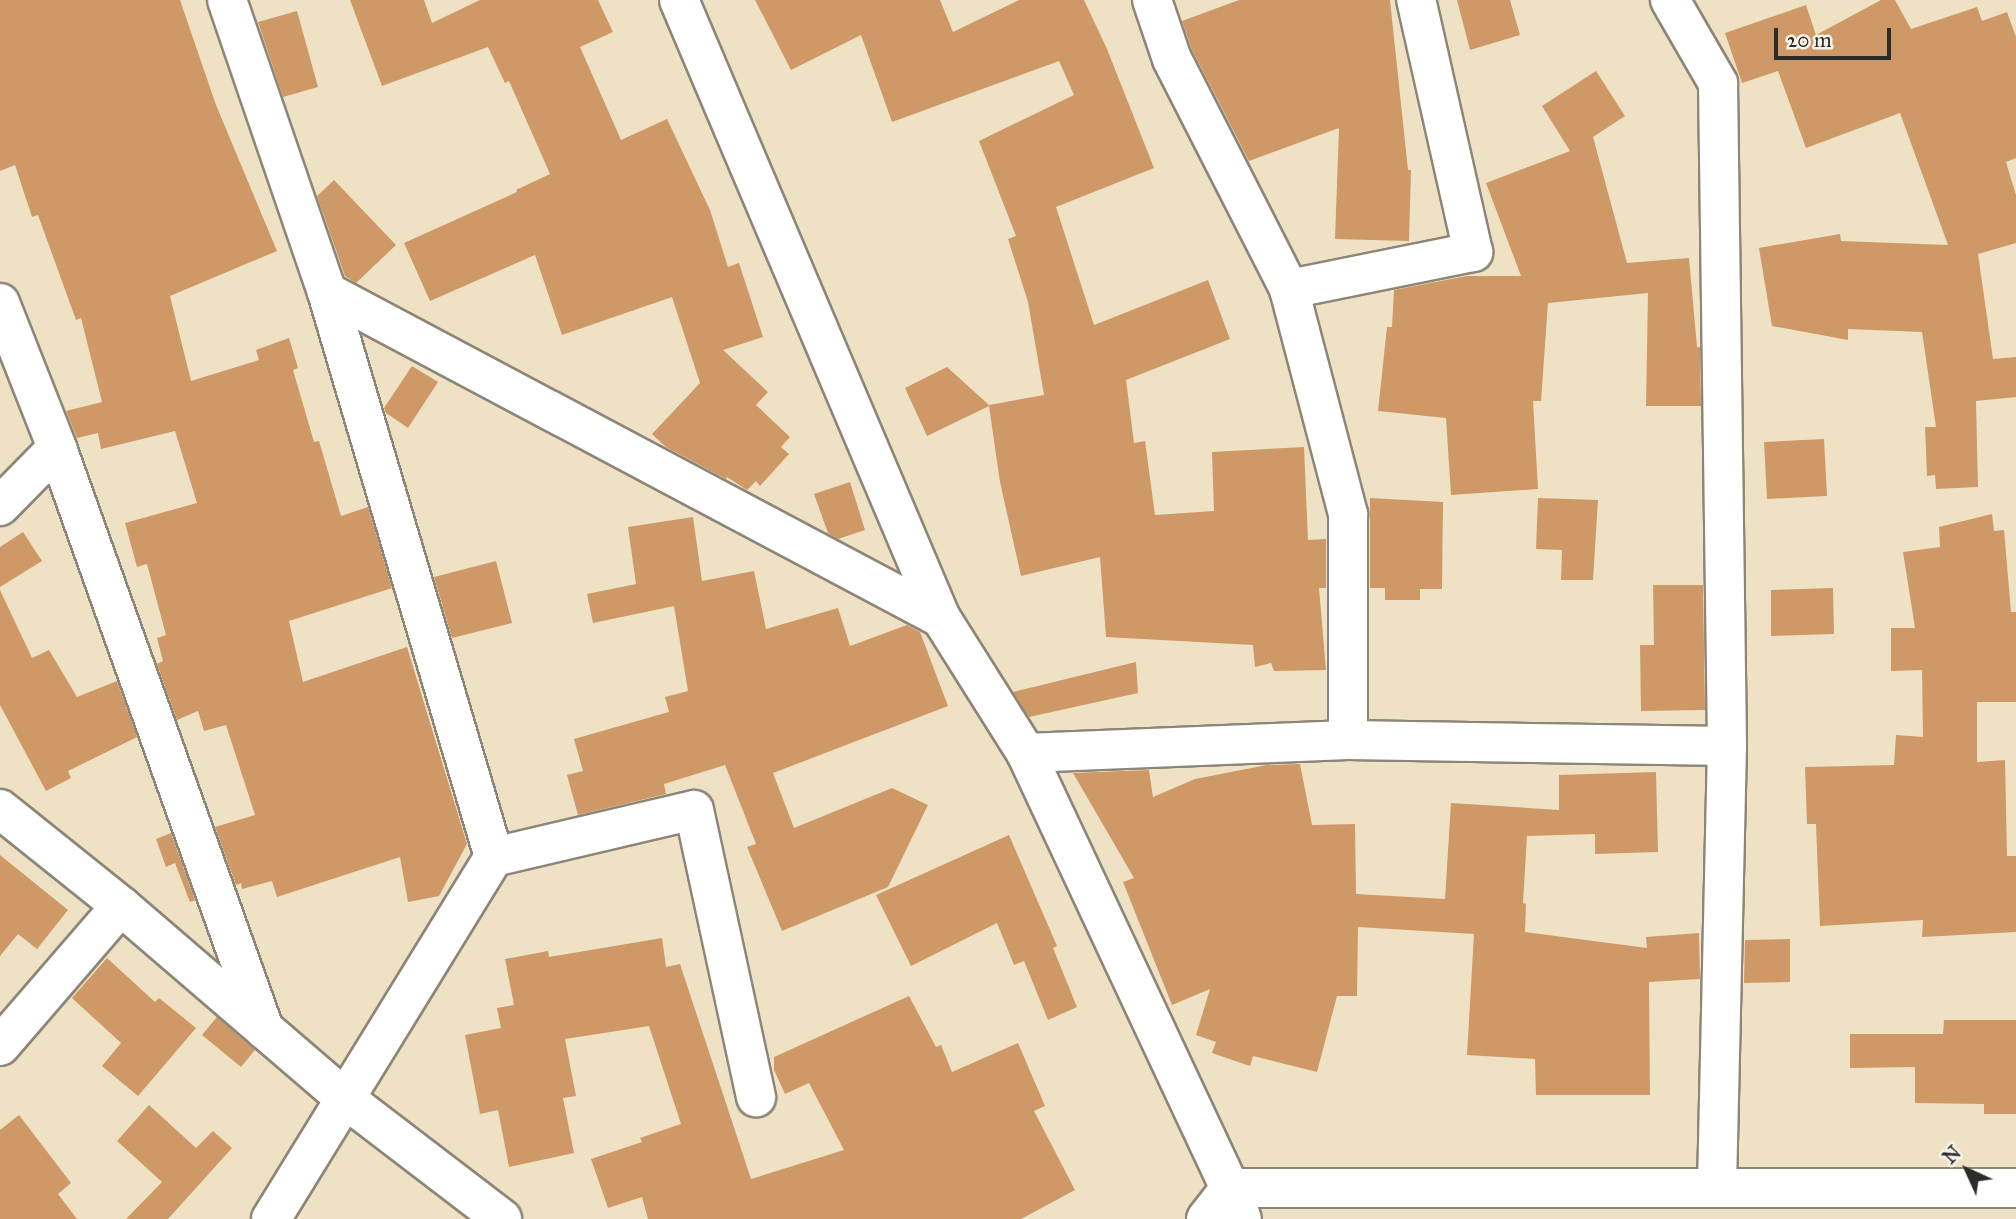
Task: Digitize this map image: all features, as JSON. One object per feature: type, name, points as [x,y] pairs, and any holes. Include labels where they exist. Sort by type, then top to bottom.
[{"type":"street","points":[[227,0],[327,292],[494,857]]},
{"type":"street","points":[[679,0],[940,618],[1026,753],[1236,1203]]},
{"type":"street","points":[[1152,0],[1172,59],[1289,289],[1348,514],[1348,740]]},
{"type":"street","points":[[1289,289],[1473,252],[1416,0]]},
{"type":"street","points":[[1670,0],[1718,83],[1727,747],[1717,1188]]},
{"type":"street","points":[[327,292],[940,618]]},
{"type":"street","points":[[0,303],[57,447],[264,1029]]},
{"type":"street","points":[[0,506],[57,447]]},
{"type":"street","points":[[1026,753],[1348,740],[1727,747]]},
{"type":"street","points":[[0,809],[121,906],[344,1098],[502,1219]]},
{"type":"street","points":[[271,1219],[494,857],[694,810],[756,1097]]},
{"type":"street","points":[[0,1046],[121,906]]},
{"type":"street","points":[[1206,1219],[1236,1203],[1717,1188],[2016,1188]]},
{"type":"building","points":[[0,0],[180,0],[216,105],[277,251],[170,296],[191,381],[259,360],[256,350],[289,338],[298,368],[293,370],[314,442],[319,441],[341,516],[368,507],[392,588],[289,621],[303,682],[407,647],[467,844],[439,896],[408,902],[400,857],[277,897],[272,881],[242,889],[241,883],[236,885],[215,827],[255,815],[226,725],[204,731],[198,711],[177,720],[157,664],[163,661],[157,638],[166,635],[147,564],[137,567],[125,523],[197,503],[175,431],[101,449],[98,433],[77,438],[66,411],[102,402],[81,318],[76,320],[38,215],[32,217],[15,165],[0,171]]},
{"type":"building","points":[[350,0],[424,0],[432,23],[480,0],[598,0],[613,32],[580,47],[621,140],[667,119],[710,210],[728,267],[739,263],[763,337],[723,350],[768,392],[756,405],[790,437],[781,447],[789,454],[760,486],[756,481],[747,490],[727,477],[726,479],[666,447],[652,434],[700,383],[672,297],[562,335],[535,255],[430,301],[404,243],[517,192],[516,190],[550,174],[509,81],[505,83],[488,47],[382,86]]},
{"type":"building","points":[[755,0],[940,0],[953,32],[1019,0],[1084,0],[1107,49],[1154,168],[1056,207],[1094,325],[1208,280],[1230,339],[1126,380],[1134,443],[1145,441],[1155,515],[1214,511],[1212,452],[1304,447],[1308,540],[1326,539],[1326,588],[1319,588],[1326,670],[1274,671],[1271,663],[1255,667],[1253,645],[1106,637],[1100,557],[1021,576],[1000,482],[989,406],[927,436],[905,388],[947,367],[989,405],[1044,395],[1028,302],[1008,239],[1016,236],[979,141],[1074,95],[1059,61],[892,122],[861,35],[791,70]]},
{"type":"building","points":[[1239,0],[1390,0],[1408,170],[1411,170],[1409,241],[1335,239],[1339,128],[1249,161],[1192,50],[1182,21]]},
{"type":"building","points":[[1457,0],[1510,0],[1520,35],[1470,50]]},
{"type":"building","points":[[1881,0],[1895,0],[1911,29],[1977,7],[1982,21],[2007,12],[2016,37],[2016,158],[2006,162],[2016,195],[2016,243],[1978,254],[1993,359],[2016,357],[2016,397],[1976,401],[1978,487],[1936,489],[1935,475],[1927,476],[1925,427],[1936,427],[1922,332],[1848,329],[1848,340],[1772,326],[1759,248],[1840,234],[1841,241],[1948,245],[1900,113],[1806,148],[1778,71],[1742,83],[1725,33],[1806,5],[1816,35]]},
{"type":"building","points":[[297,11],[318,87],[283,97],[258,22]]},
{"type":"building","points":[[1596,71],[1625,116],[1593,137],[1627,263],[1689,258],[1697,347],[1700,347],[1701,406],[1646,406],[1648,293],[1548,303],[1541,401],[1533,401],[1538,489],[1451,495],[1446,418],[1378,411],[1387,327],[1392,327],[1394,290],[1467,276],[1521,276],[1486,183],[1570,151],[1542,106]]},
{"type":"building","points":[[334,180],[396,245],[356,283],[345,276],[317,196]]},
{"type":"building","points":[[412,366],[438,382],[408,428],[386,413],[384,408]]},
{"type":"building","points":[[1824,439],[1827,496],[1767,499],[1764,442]]},
{"type":"building","points":[[850,482],[865,530],[838,539],[828,533],[814,494]]},
{"type":"building","points":[[1370,498],[1443,502],[1442,589],[1420,589],[1420,600],[1385,600],[1385,588],[1370,588]]},
{"type":"building","points":[[1538,498],[1598,500],[1593,580],[1561,580],[1562,550],[1536,549]]},
{"type":"building","points":[[1992,514],[1994,531],[2004,530],[2011,612],[2016,612],[2016,702],[1977,702],[1977,762],[2005,760],[2007,856],[2016,856],[2016,932],[1922,937],[1923,920],[1820,926],[1816,824],[1807,824],[1805,767],[1894,765],[1896,735],[1923,737],[1922,670],[1891,671],[1891,628],[1915,628],[1903,552],[1940,547],[1939,527]]},
{"type":"building","points":[[693,517],[702,581],[754,571],[766,629],[838,608],[850,646],[907,625],[920,632],[948,706],[773,773],[794,828],[892,788],[928,805],[888,887],[782,931],[747,847],[756,844],[725,765],[664,784],[666,794],[578,815],[567,775],[583,771],[574,739],[669,712],[665,697],[688,691],[674,606],[593,623],[587,594],[636,584],[628,527]]},
{"type":"building","points":[[23,532],[42,561],[0,587],[0,547]]},
{"type":"building","points":[[496,561],[512,623],[452,638],[434,577]]},
{"type":"building","points":[[1653,585],[1703,585],[1705,710],[1641,711],[1640,645],[1654,645]]},
{"type":"building","points":[[1833,588],[1834,634],[1771,636],[1771,590]]},
{"type":"building","points":[[0,590],[32,658],[49,650],[77,697],[117,681],[137,737],[68,771],[71,778],[46,791],[0,705]]},
{"type":"building","points":[[1136,662],[1138,693],[1029,717],[1013,692]]},
{"type":"building","points":[[1300,764],[1312,825],[1355,824],[1356,894],[1445,899],[1451,803],[1559,810],[1559,775],[1656,772],[1658,852],[1595,854],[1595,834],[1527,836],[1523,903],[1526,904],[1525,932],[1647,948],[1646,937],[1699,933],[1700,979],[1649,982],[1650,1095],[1536,1095],[1535,1059],[1467,1055],[1474,934],[1358,927],[1357,996],[1337,996],[1317,1072],[1253,1056],[1250,1066],[1212,1053],[1216,1042],[1196,1035],[1210,989],[1172,1005],[1123,882],[1134,878],[1073,773],[1149,770],[1153,797],[1195,779],[1267,765]]},
{"type":"building","points":[[171,833],[195,900],[190,902],[175,863],[166,867],[156,839]]},
{"type":"building","points":[[1009,835],[1057,946],[1053,948],[1077,1007],[1048,1020],[1024,961],[1014,965],[997,923],[911,966],[876,895]]},
{"type":"building","points":[[0,855],[68,910],[37,949],[18,934],[0,956]]},
{"type":"building","points":[[662,938],[666,967],[680,964],[751,1179],[844,1150],[809,1083],[785,1094],[774,1070],[774,1057],[909,996],[936,1047],[941,1045],[952,1072],[1018,1043],[1045,1106],[1034,1111],[1075,1190],[1021,1219],[648,1219],[642,1197],[608,1208],[591,1159],[642,1142],[640,1138],[681,1124],[649,1026],[565,1039],[576,1096],[563,1098],[574,1153],[509,1167],[498,1110],[480,1114],[465,1035],[501,1028],[497,1008],[514,1005],[505,959],[548,951],[549,957]]},
{"type":"building","points":[[1790,939],[1790,982],[1744,983],[1745,940]]},
{"type":"building","points":[[107,958],[155,1002],[159,998],[196,1028],[138,1096],[102,1066],[121,1043],[72,998]]},
{"type":"building","points":[[217,1017],[255,1050],[241,1067],[202,1035]]},
{"type":"building","points":[[1944,1020],[2016,1020],[2016,1114],[1984,1114],[1984,1104],[1915,1103],[1915,1067],[1850,1068],[1850,1034],[1943,1034]]},
{"type":"building","points":[[149,1105],[196,1148],[213,1131],[232,1148],[168,1219],[126,1219],[162,1182],[117,1141]]},
{"type":"building","points":[[19,1115],[71,1183],[58,1194],[77,1219],[0,1219],[0,1130]]}]
